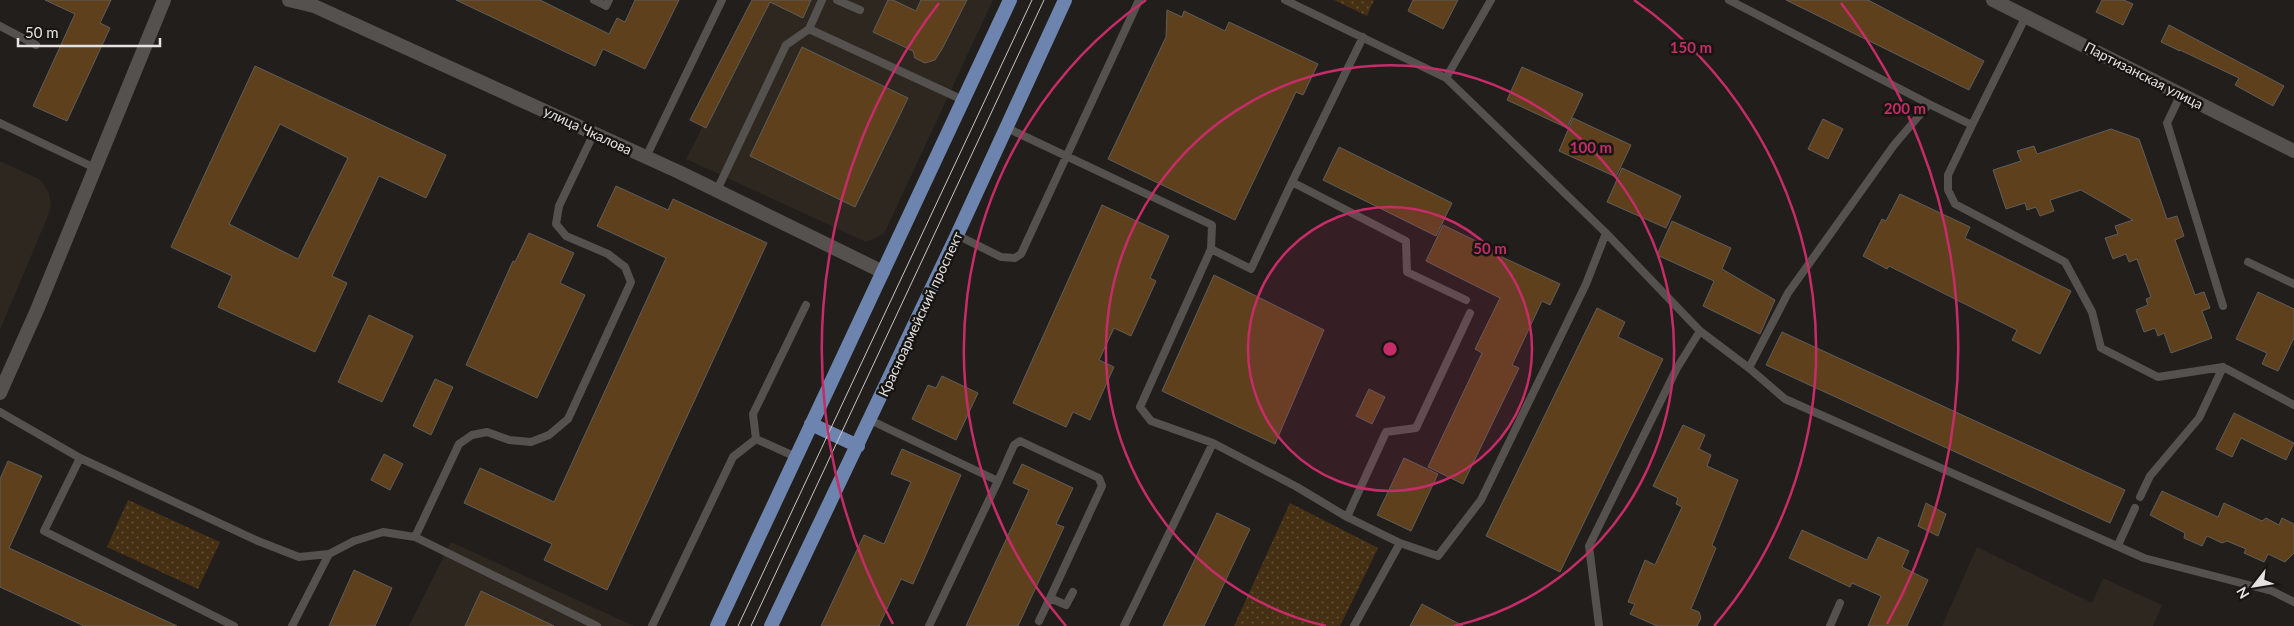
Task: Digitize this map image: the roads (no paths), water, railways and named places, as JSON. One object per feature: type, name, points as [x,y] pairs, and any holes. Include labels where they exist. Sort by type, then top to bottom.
[{"type":"main road","points":[[716,626],[1010,0]]},
{"type":"main road","name":"Красноармейский проспект","points":[[771,626],[858,446],[1065,0]]},
{"type":"main road","points":[[811,424],[858,446]]},
{"type":"street","points":[[0,393],[37,310],[164,0]]},
{"type":"street","name":"улица Чкалова","points":[[289,0],[314,6],[471,76],[717,190],[883,272]]},
{"type":"street","name":"Партизанская улица","points":[[1993,0],[2294,151]]},
{"type":"lane","points":[[594,0],[606,6],[609,0]]},
{"type":"lane","points":[[646,157],[722,0]]},
{"type":"lane","points":[[717,190],[786,45],[809,29],[822,0]]},
{"type":"lane","points":[[837,0],[860,10]]},
{"type":"lane","points":[[957,235],[1001,257],[1015,258],[1020,254],[1139,0]]},
{"type":"lane","points":[[1285,0],[1446,78],[1606,233],[1700,330],[1785,399],[2144,558],[2272,591],[2294,602]]},
{"type":"lane","points":[[1446,78],[1491,0]]},
{"type":"lane","points":[[1729,0],[1972,125]]},
{"type":"lane","points":[[2026,16],[1948,175],[1948,190],[1955,204],[2066,262],[2092,312],[2101,348],[2158,377],[2222,367],[2294,404]]},
{"type":"lane","points":[[0,26],[36,45]]},
{"type":"lane","points":[[809,29],[963,100]]},
{"type":"lane","points":[[1211,249],[1251,269],[1363,37]]},
{"type":"lane","points":[[2182,94],[2167,123],[2223,306]]},
{"type":"lane","points":[[1749,368],[1788,293],[1894,145],[1929,104]]},
{"type":"lane","points":[[0,123],[95,168]]},
{"type":"lane","points":[[1007,128],[1212,225],[1211,249],[1140,407],[1151,421],[1213,444],[1297,487],[1347,517],[1400,543],[1438,556],[1481,500],[1586,284],[1606,233]]},
{"type":"lane","points":[[415,537],[459,444],[472,435],[487,432],[509,440],[531,442],[549,435],[568,419],[630,282],[625,267],[608,254],[566,236],[556,224],[559,206],[594,133]]},
{"type":"lane","points":[[1292,182],[1406,241],[1407,272],[1466,300]]},
{"type":"lane","points":[[2248,262],[2294,284]]},
{"type":"lane","points":[[756,439],[753,414],[806,305]]},
{"type":"lane","points":[[1347,517],[1386,432],[1416,428],[1470,313]]},
{"type":"lane","points":[[1599,626],[1589,546],[1677,368],[1700,330]]},
{"type":"lane","points":[[2140,497],[2150,476],[2199,418],[2222,367]]},
{"type":"lane","points":[[0,412],[80,458],[299,557],[328,554],[354,541],[383,532],[415,537],[598,626]]},
{"type":"lane","points":[[870,420],[998,481]]},
{"type":"lane","points":[[756,439],[796,457]]},
{"type":"lane","points":[[652,626],[733,457],[756,439]]},
{"type":"lane","points":[[929,626],[1014,445],[1020,441],[1094,475],[1101,482],[1102,486],[1039,621]]},
{"type":"lane","points":[[1124,626],[1213,444]]},
{"type":"lane","points":[[80,458],[44,531],[234,626]]},
{"type":"lane","points":[[2118,545],[2135,508]]},
{"type":"lane","points":[[1354,626],[1400,543]]},
{"type":"lane","points":[[292,626],[328,554]]},
{"type":"lane","points":[[1050,598],[1066,604],[1073,592]]},
{"type":"lane","points":[[1830,626],[1840,603]]},
{"type":"tram line","points":[[738,626],[1032,0]]},
{"type":"tram line","points":[[751,626],[1044,0]]}]
